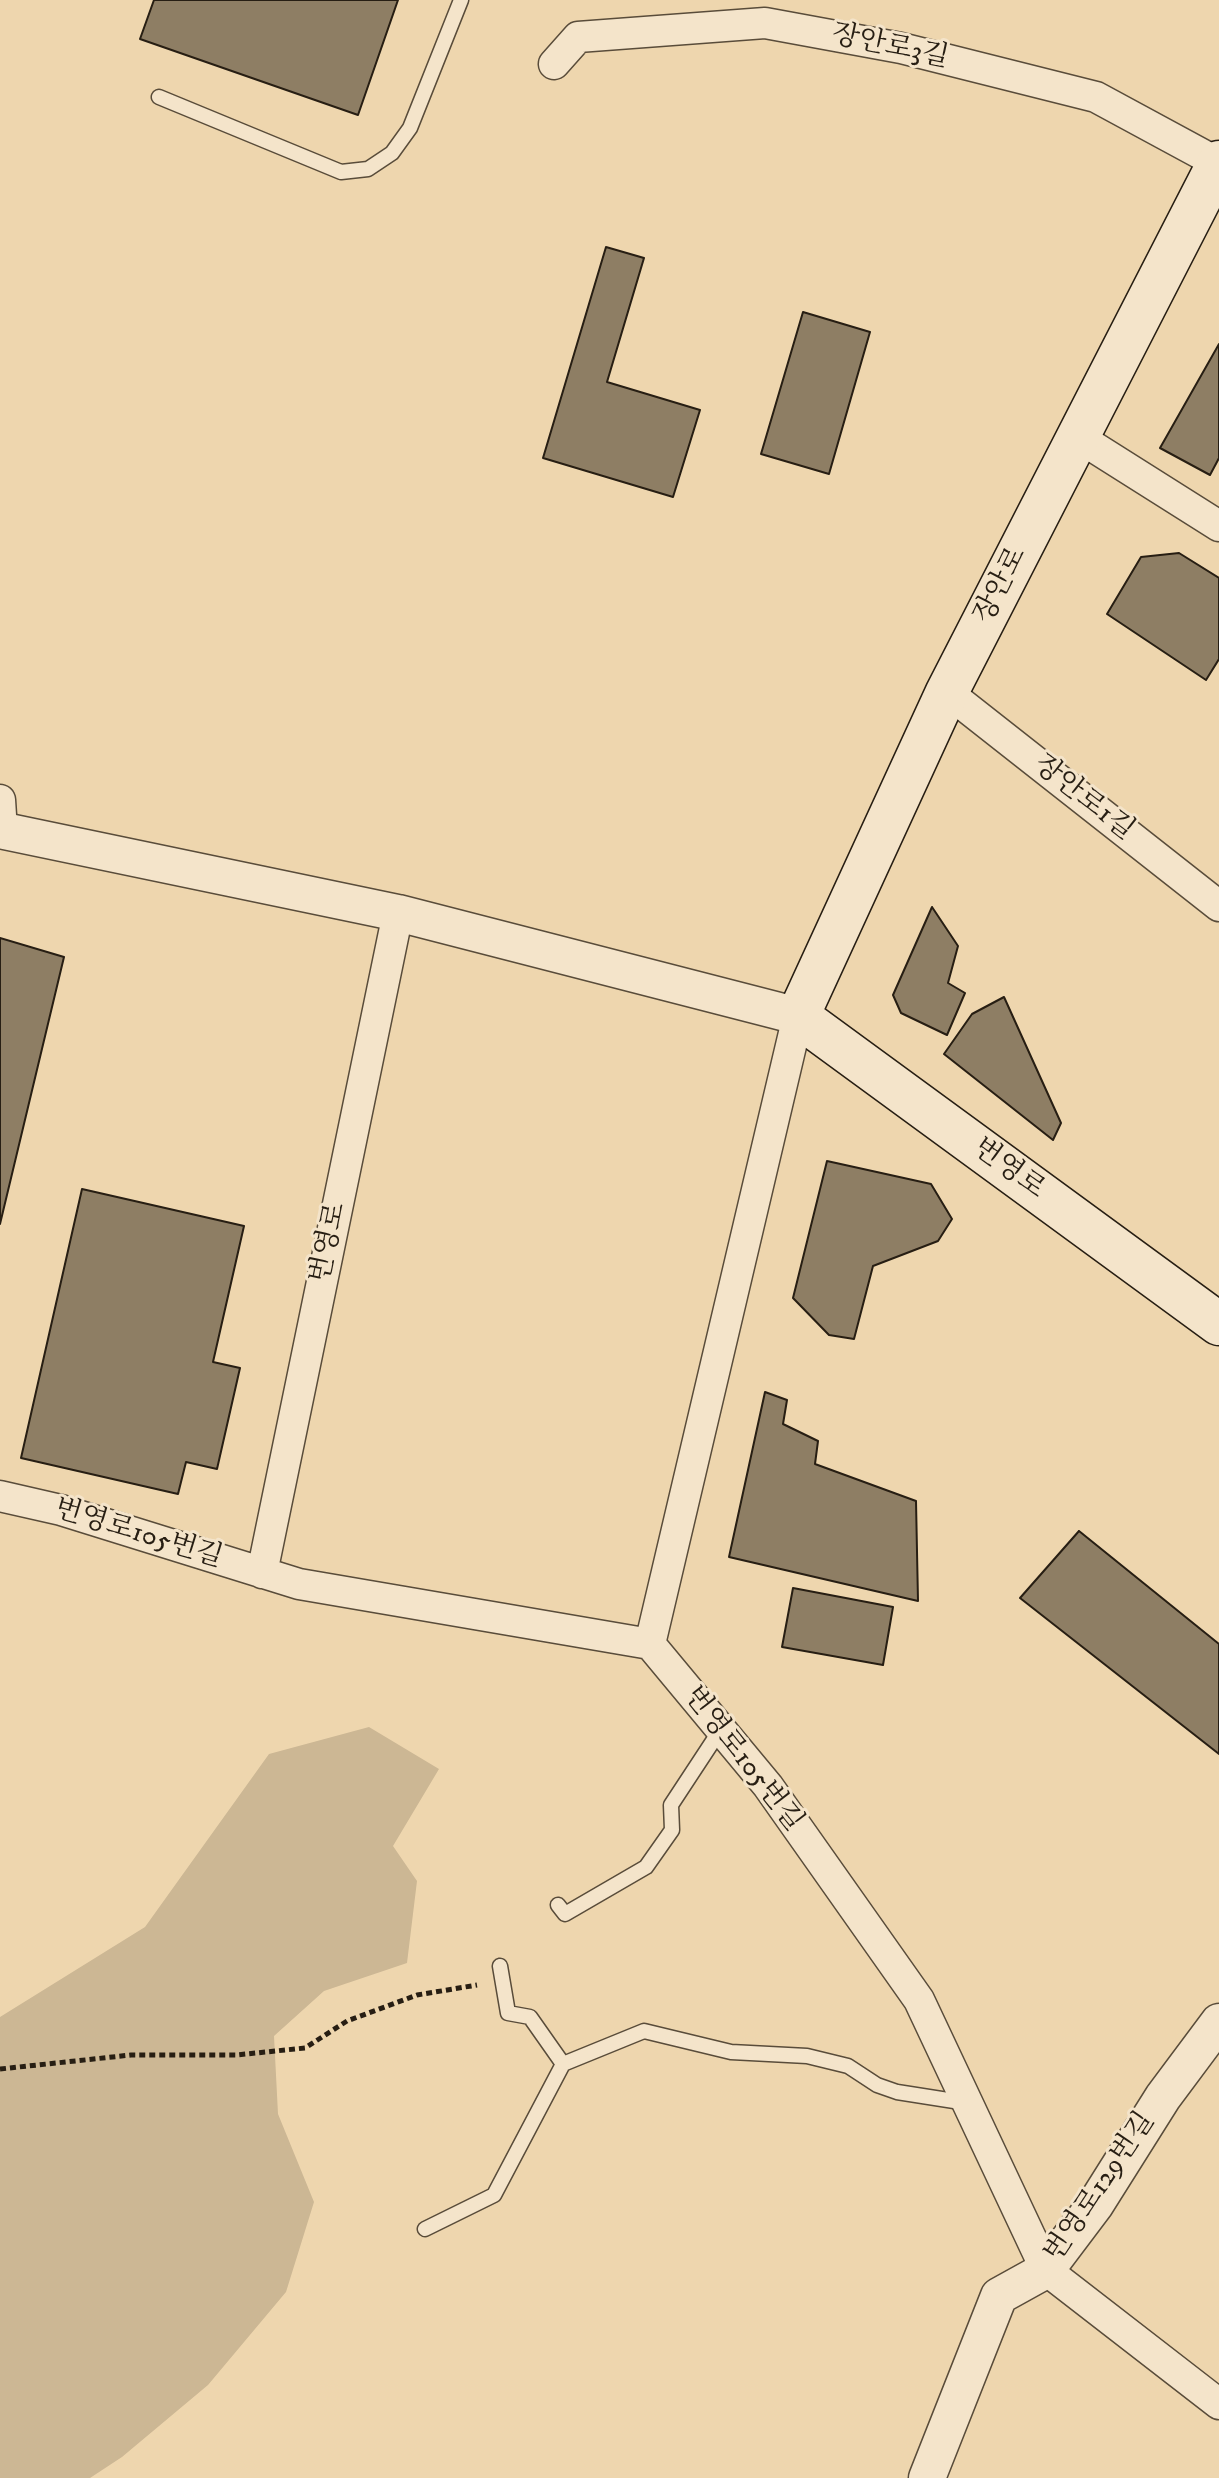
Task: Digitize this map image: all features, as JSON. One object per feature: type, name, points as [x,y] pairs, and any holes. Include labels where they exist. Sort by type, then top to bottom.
[{"type":"main road","name":"장안로","points":[[798,1016],[947,692],[1219,162]]},
{"type":"main road","name":"번영로","points":[[798,1016],[1219,1324]]},
{"type":"street","name":"장안로3길","points":[[554,64],[578,37],[765,23],[901,48],[1096,97],[1219,162]]},
{"type":"street","points":[[1078,437],[1219,526]]},
{"type":"street","name":"장안로1길","points":[[947,692],[1219,906]]},
{"type":"street","name":"번영로","points":[[1,820],[398,913],[798,1016]]},
{"type":"street","name":"번영로","points":[[262,1573],[398,913]]},
{"type":"street","points":[[650,1644],[798,1016]]},
{"type":"street","name":"번영로105번길","points":[[0,1496],[61,1510],[299,1584],[650,1644],[768,1786],[919,2000],[1046,2270],[1219,2404]]},
{"type":"street","name":"번영로129번길","points":[[927,2478],[999,2296],[1046,2270],[1095,2205],[1163,2097],[1219,2022]]},
{"type":"lane","points":[[159,97],[341,172],[368,169],[392,153],[410,128],[461,0]]},
{"type":"lane","points":[[558,1905],[565,1914],[646,1867],[672,1830],[671,1805],[717,1735],[768,1786]]},
{"type":"lane","points":[[501,1974],[508,2013],[530,2017],[563,2064]]},
{"type":"lane","points":[[425,2229],[494,2195],[563,2064],[644,2031],[731,2052],[821,2059],[848,2066],[877,2085],[897,2092],[968,2103]]},
{"type":"path","points":[[0,2069],[131,2055],[236,2055],[305,2048],[347,2021],[417,1995],[501,1974]]},
{"type":"shaded area","points":[[369,1727],[439,1769],[393,1846],[417,1881],[407,1963],[324,1991],[274,2036],[278,2114],[314,2202],[286,2292],[208,2385],[122,2457],[90,2478],[0,2478],[0,2017],[145,1927],[269,1754]]},
{"type":"building","points":[[154,0],[398,0],[358,115],[140,39]]},
{"type":"building","points":[[606,247],[644,258],[607,382],[700,410],[673,497],[543,458]]},
{"type":"building","points":[[803,312],[870,332],[829,474],[761,454]]},
{"type":"building","points":[[1219,344],[1219,458],[1210,475],[1160,448]]},
{"type":"building","points":[[1179,553],[1219,578],[1219,659],[1206,680],[1107,614],[1141,557]]},
{"type":"building","points":[[932,907],[958,946],[948,983],[965,993],[947,1035],[901,1013],[893,995]]},
{"type":"building","points":[[0,938],[64,957],[0,1224]]},
{"type":"building","points":[[1004,997],[1061,1123],[1053,1140],[944,1054],[972,1014]]},
{"type":"building","points":[[827,1161],[931,1184],[952,1219],[938,1241],[873,1266],[854,1339],[829,1335],[793,1298]]},
{"type":"building","points":[[82,1189],[244,1226],[213,1362],[240,1368],[217,1469],[186,1462],[178,1494],[21,1458]]},
{"type":"building","points":[[765,1392],[787,1400],[783,1424],[818,1441],[815,1464],[916,1501],[918,1601],[729,1557]]},
{"type":"building","points":[[1079,1531],[1219,1644],[1219,1754],[1020,1598]]},
{"type":"building","points":[[793,1588],[893,1607],[883,1665],[782,1647]]}]
